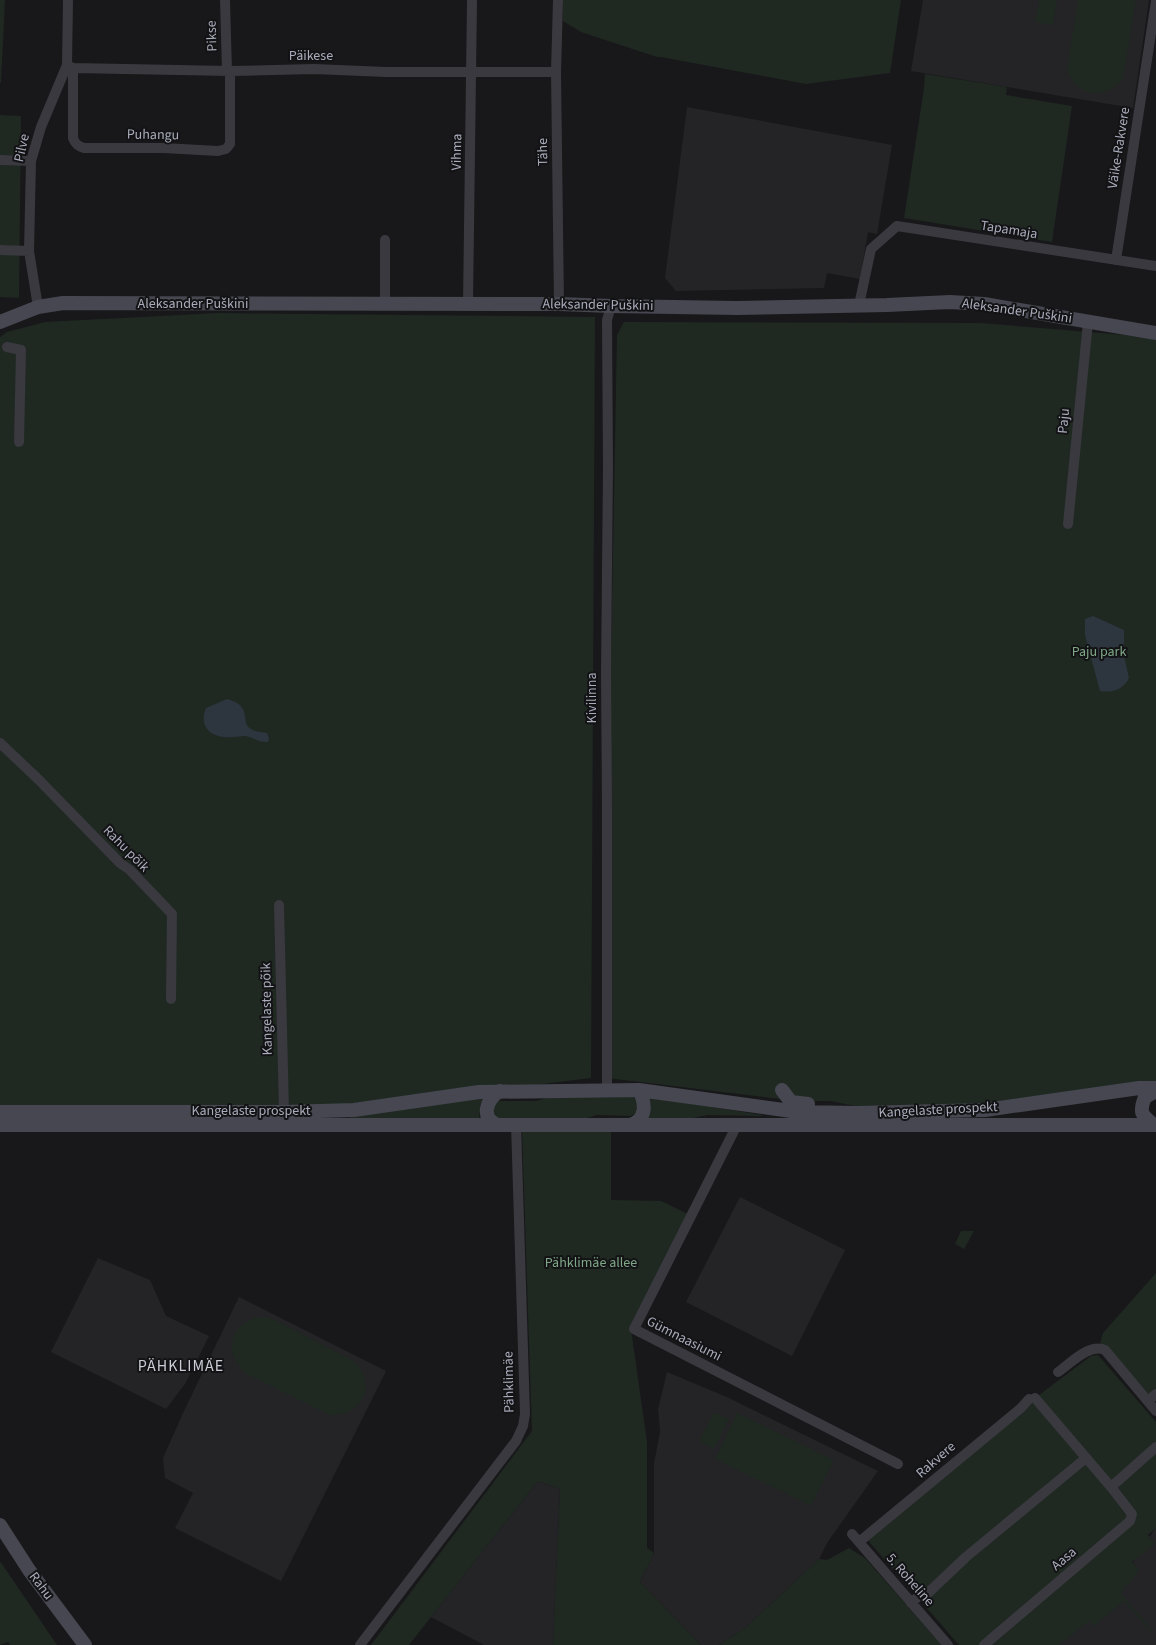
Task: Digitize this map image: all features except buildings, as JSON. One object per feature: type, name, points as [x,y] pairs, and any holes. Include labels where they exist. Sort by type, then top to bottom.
[{"type":"main road","name":"Aleksander Puškini","points":[[38,307],[63,303],[559,304],[737,308],[950,302],[984,304],[1156,333]]},
{"type":"main road","points":[[0,322],[38,307]]},
{"type":"main road","name":"Kangelaste prospekt","points":[[0,1112],[284,1112],[354,1110],[479,1092],[639,1090],[798,1112],[858,1113],[986,1110],[1139,1088],[1156,1089]]},
{"type":"main road","name":"Kangelaste prospekt","points":[[1155,1125],[1144,1117],[1141,1108],[1145,1097],[1156,1089]]},
{"type":"main road","points":[[630,1125],[640,1119],[644,1112],[644,1101],[639,1090]]},
{"type":"main road","points":[[782,1090],[792,1102],[836,1107],[858,1113]]},
{"type":"main road","points":[[498,1124],[493,1123],[490,1119],[487,1109],[490,1098],[500,1091]]},
{"type":"main road","points":[[776,1124],[779,1110]]},
{"type":"main road","name":"Kangelaste prospekt","points":[[0,1125],[1155,1125]]},
{"type":"main road","name":"Rahu","points":[[0,1525],[29,1570],[85,1645]]},
{"type":"street","name":"Pilve","points":[[38,307],[30,251],[31,161],[41,127],[70,67],[68,0]]},
{"type":"street","name":"Pikse","points":[[225,0],[229,71],[230,144],[226,149]]},
{"type":"street","name":"Vihma","points":[[468,304],[472,0]]},
{"type":"street","name":"Tähe","points":[[558,0],[556,72],[559,304]]},
{"type":"street","name":"Väike-Rakvere","points":[[1116,260],[1156,1]]},
{"type":"street","name":"Päikese","points":[[70,67],[229,71],[314,69],[386,72],[556,72]]},
{"type":"street","name":"Puhangu","points":[[70,67],[73,138],[78,146],[84,148],[162,148],[218,151],[226,149]]},
{"type":"street","points":[[0,160],[31,161]]},
{"type":"street","name":"Tapamaja","points":[[860,305],[871,249],[897,226],[1116,260]]},
{"type":"street","points":[[385,240],[385,304]]},
{"type":"street","points":[[0,250],[30,251]]},
{"type":"street","points":[[1116,260],[1156,266]]},
{"type":"street","name":"Kivilinna","points":[[607,1090],[607,320],[611,306]]},
{"type":"street","name":"Paju","points":[[1068,524],[1088,322]]},
{"type":"street","points":[[7,347],[21,350],[19,442]]},
{"type":"street","name":"Rahu põik","points":[[0,744],[38,779],[172,914],[171,999]]},
{"type":"street","name":"Kangelaste põik","points":[[279,905],[284,1112]]},
{"type":"street","name":"Pähklimäe","points":[[360,1645],[516,1441],[523,1426],[525,1414],[516,1124]]},
{"type":"street","name":"Gümnaasiumi","points":[[737,1125],[634,1329],[898,1464]]},
{"type":"street","points":[[1058,1372],[1091,1349],[1099,1347],[1105,1350],[1152,1398],[1156,1411]]},
{"type":"street","name":"Aasa","points":[[984,1645],[1130,1521],[1132,1514],[1086,1458],[1032,1399]]},
{"type":"street","name":"Rakvere","points":[[856,1538],[1032,1399]]},
{"type":"street","points":[[1111,1487],[1156,1447]]},
{"type":"street","points":[[911,1603],[919,1596],[928,1593],[966,1557],[1086,1458]]},
{"type":"street","name":"5. Roheline","points":[[856,1538],[948,1645]]},
{"type":"shaded area","points":[[923,0],[1149,0],[1133,108],[911,71]]},
{"type":"shaded area","points":[[687,107],[892,145],[877,234],[868,232],[860,279],[827,273],[824,288],[676,291],[665,278]]},
{"type":"shaded area","points":[[1093,616],[1124,630],[1124,656],[1129,678],[1124,685],[1113,691],[1100,691],[1085,635],[1085,619]]},
{"type":"shaded area","points":[[227,699],[240,706],[251,729],[267,733],[268,742],[262,742],[245,736],[219,736],[206,728],[204,714],[206,708]]},
{"type":"shaded area","points":[[740,1197],[845,1250],[792,1356],[686,1302]]},
{"type":"shaded area","points":[[98,1258],[150,1280],[166,1316],[209,1336],[185,1384],[166,1409],[51,1352]]},
{"type":"shaded area","points":[[239,1297],[386,1371],[281,1581],[175,1528],[193,1493],[165,1478],[163,1458]]},
{"type":"shaded area","points":[[667,1372],[729,1398],[878,1471],[827,1543],[819,1559],[745,1628],[719,1645],[701,1645],[640,1582],[654,1553],[654,1463],[660,1432],[658,1409]]},
{"type":"shaded area","points":[[538,1481],[560,1489],[553,1645],[484,1645],[431,1617]]},
{"type":"shaded area","points":[[1156,1527],[1156,1645],[1058,1645],[1121,1581]]},
{"type":"green space","points":[[0,0],[5,0],[1,83],[0,83]]},
{"type":"green space","points":[[563,0],[901,0],[890,73],[806,84],[657,57],[581,32],[563,21]]},
{"type":"green space","points":[[1039,0],[1057,0],[1053,25],[1035,22]]},
{"type":"green space","points":[[1078,0],[1136,0],[1123,79],[1108,91],[1092,93],[1085,91],[1072,79],[1067,70]]},
{"type":"green space","points":[[925,74],[1007,87],[1006,95],[1072,106],[1052,242],[904,218]]},
{"type":"green space","points":[[0,115],[21,116],[19,298],[0,297]]},
{"type":"green space","points":[[218,313],[595,317],[591,1078],[323,1111],[0,1107],[0,337],[7,332],[45,322]]},
{"type":"green space","name":"Paju park","points":[[624,322],[981,323],[1125,335],[1156,340],[1156,1086],[995,1108],[859,1107],[831,1101],[797,1101],[607,1078],[607,876],[617,335]]},
{"type":"green space","points":[[553,1096],[632,1096],[638,1101],[636,1113],[630,1116],[597,1115],[580,1120],[495,1118],[491,1106],[499,1101],[536,1101]]},
{"type":"green space","points":[[483,1097],[479,1120],[351,1119],[350,1117]]},
{"type":"green space","points":[[650,1097],[762,1116],[707,1115],[684,1120],[647,1120],[651,1105]]},
{"type":"green space","name":"Pähklimäe allee","points":[[611,1129],[611,1200],[661,1201],[688,1214],[631,1329],[647,1442],[647,1548],[654,1553],[640,1582],[701,1645],[553,1645],[560,1489],[538,1481],[409,1645],[371,1645],[532,1431],[522,1130]]},
{"type":"green space","points":[[961,1231],[974,1231],[964,1249],[955,1244]]},
{"type":"green space","points":[[1156,1273],[1156,1394],[1148,1401],[1099,1347],[1103,1333]]},
{"type":"green space","points":[[257,1317],[275,1320],[354,1361],[365,1379],[363,1397],[358,1405],[351,1411],[330,1415],[245,1373],[234,1357],[232,1341],[240,1327]]},
{"type":"green space","points":[[1098,1355],[1156,1422],[1156,1528],[1148,1535],[1155,1544],[1132,1562],[1139,1571],[1121,1593],[1152,1630],[1151,1632],[1124,1601],[1094,1626],[1089,1621],[1059,1645],[959,1645],[865,1537],[1035,1398],[1091,1356]]},
{"type":"green space","points":[[714,1412],[729,1419],[714,1449],[699,1441]]},
{"type":"green space","points":[[737,1413],[834,1460],[811,1506],[715,1459]]},
{"type":"green space","points":[[849,1548],[865,1558],[942,1645],[719,1645],[745,1628],[819,1559],[827,1560]]},
{"type":"green space","points":[[0,1561],[57,1645],[10,1645],[8,1642],[0,1645]]},
{"type":"district","name":"PÄHKLIMÄE","points":[[181,1366]]}]
